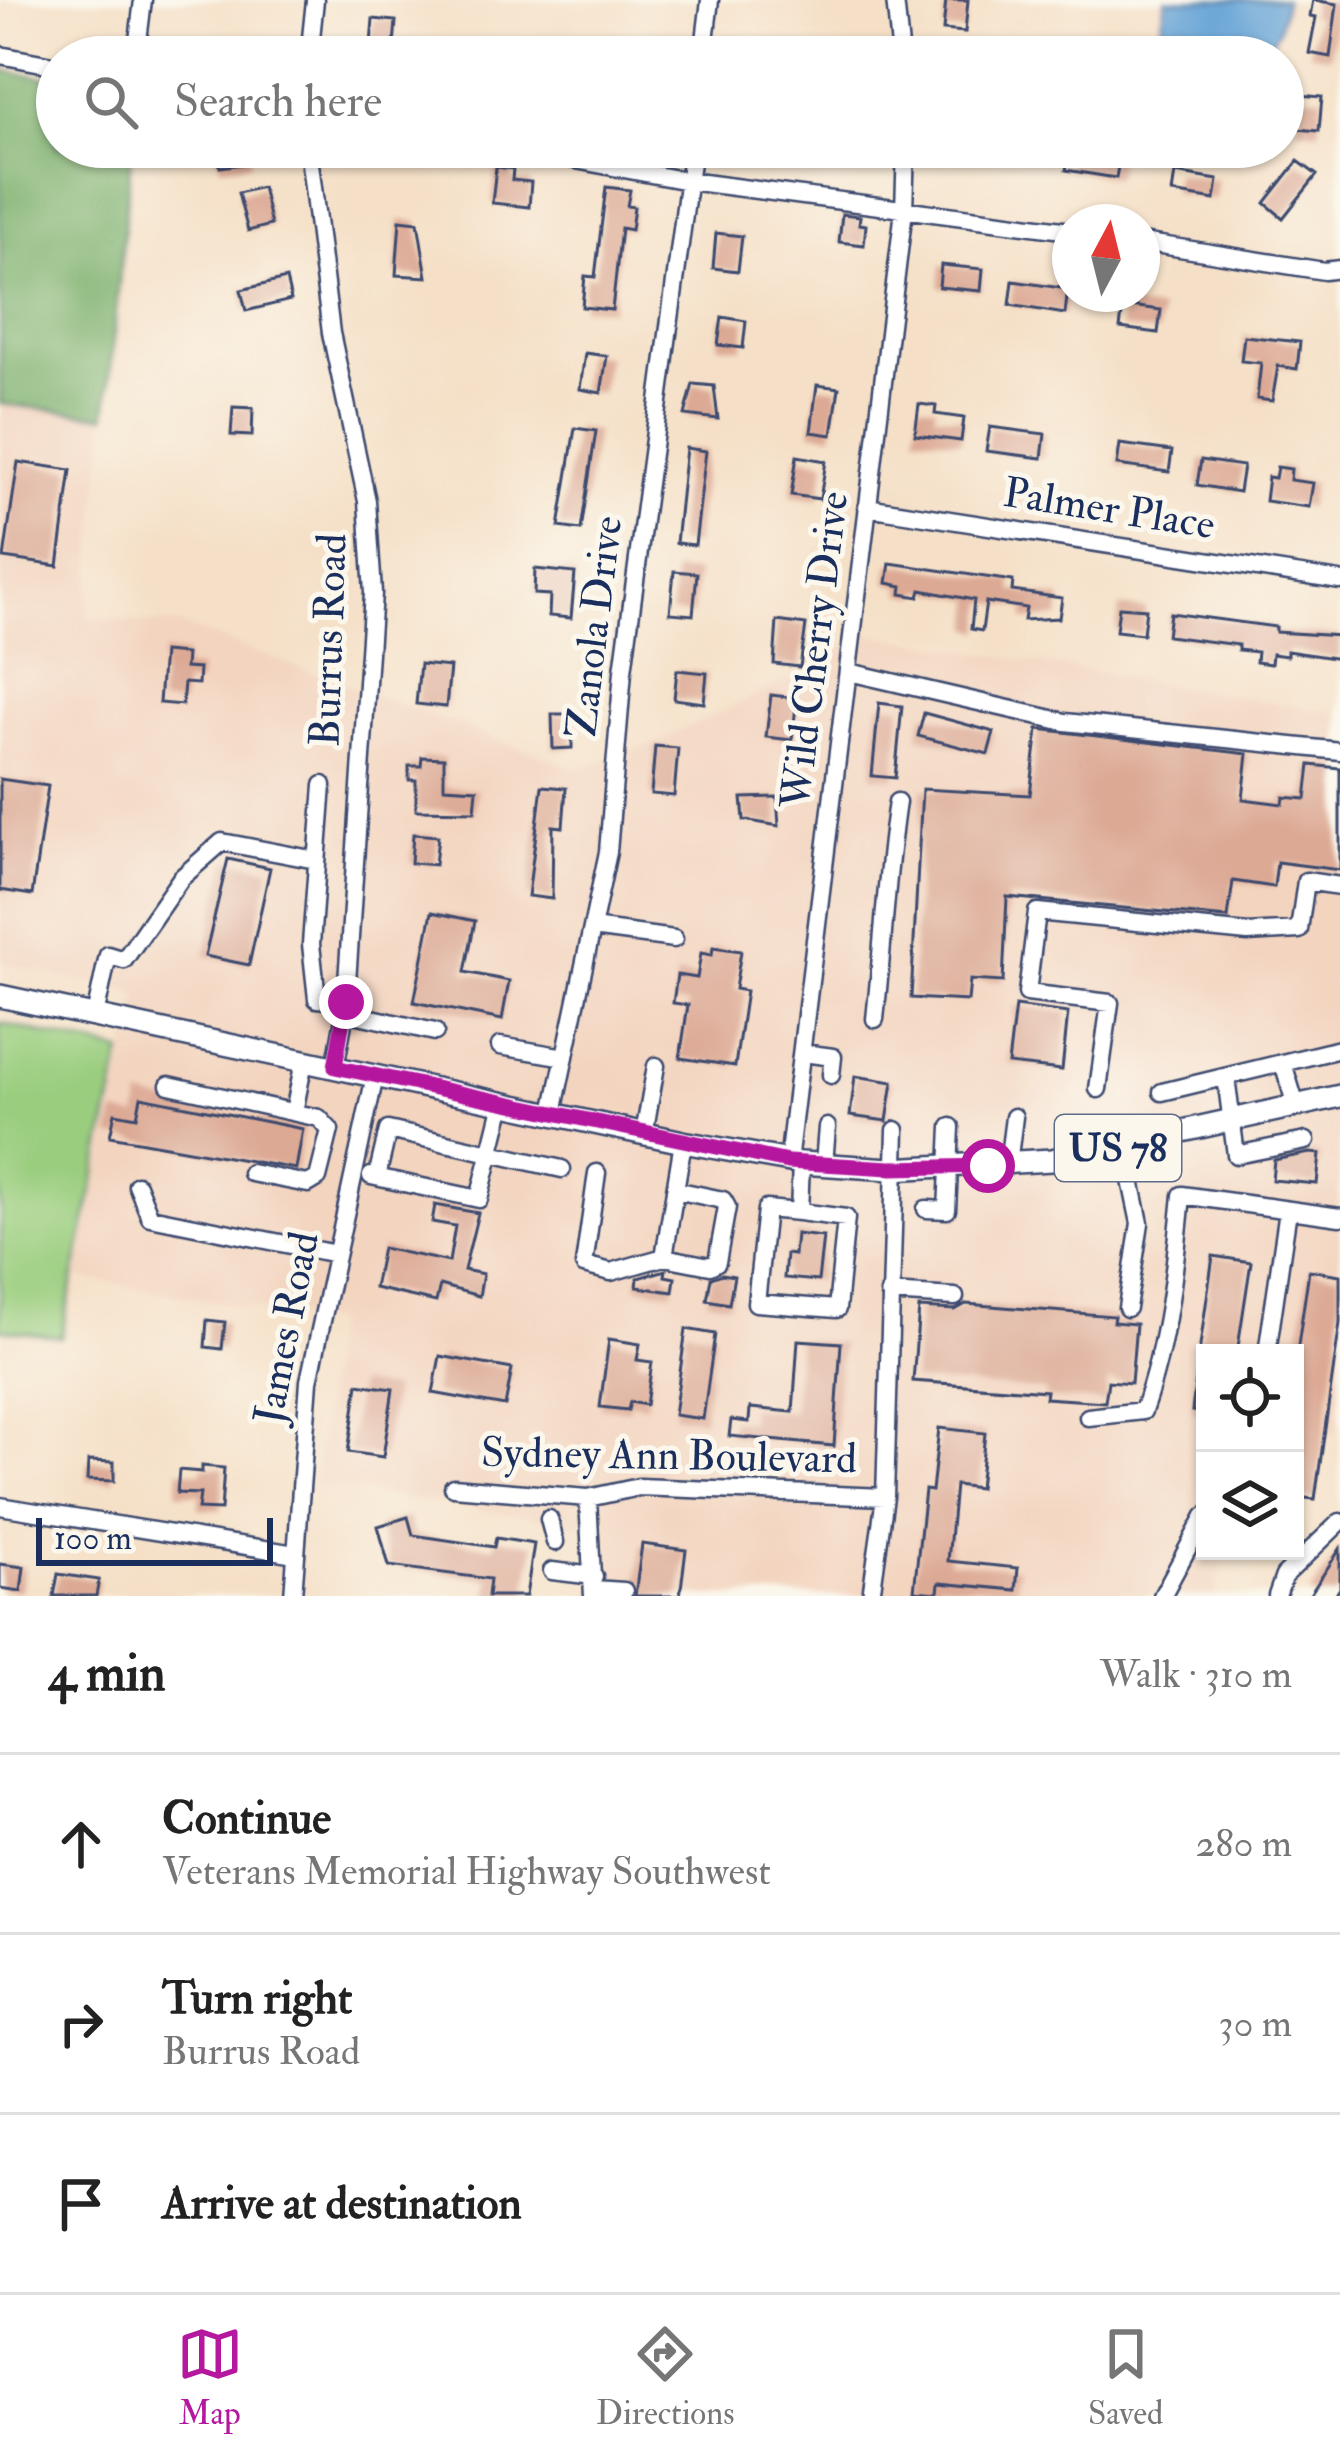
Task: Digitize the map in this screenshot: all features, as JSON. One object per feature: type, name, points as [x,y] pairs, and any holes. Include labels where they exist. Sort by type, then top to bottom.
[{"type":"main road","name":"US 78","points":[[0,996],[644,1134],[804,1163],[891,1168],[1008,1164],[1124,1147],[1340,1096]]},
{"type":"street","points":[[139,36],[143,0]]},
{"type":"street","points":[[311,36],[314,0]]},
{"type":"street","points":[[706,36],[710,0]]},
{"type":"street","points":[[896,0],[899,36]]},
{"type":"street","points":[[0,55],[36,62]]},
{"type":"street","name":"Burrus Road","points":[[311,168],[331,333],[367,501],[373,593],[346,1007],[335,1067]]},
{"type":"street","points":[[618,168],[1052,228]]},
{"type":"street","name":"Zanola Drive","points":[[554,1113],[608,852],[623,671],[690,168]]},
{"type":"street","name":"Wild Cherry Drive","points":[[804,1163],[803,1053],[816,1012],[905,168]]},
{"type":"street","points":[[1160,245],[1324,272],[1340,269]]},
{"type":"street","name":"Palmer Place","points":[[867,507],[1340,581]]},
{"type":"street","points":[[849,672],[1065,722],[1340,751]]},
{"type":"street","points":[[323,785],[311,944],[317,999],[435,1032]]},
{"type":"street","points":[[875,1019],[886,920],[884,890],[897,802]]},
{"type":"street","points":[[95,1016],[108,955],[124,959],[181,878],[222,842],[316,860]]},
{"type":"street","points":[[1098,1089],[1110,1003],[1027,993],[1037,912],[1229,932],[1299,930],[1306,881],[1340,886]]},
{"type":"street","points":[[592,928],[674,939]]},
{"type":"street","points":[[500,1046],[565,1058]]},
{"type":"street","points":[[1162,1092],[1340,1049]]},
{"type":"street","points":[[803,1053],[832,1066]]},
{"type":"street","points":[[294,1112],[304,1061]]},
{"type":"street","points":[[1283,1063],[1296,1106]]},
{"type":"street","points":[[644,1134],[656,1066]]},
{"type":"street","name":"James Road","points":[[293,1596],[301,1438],[375,1076]]},
{"type":"street","points":[[1226,1077],[1236,1155],[1306,1141]]},
{"type":"street","points":[[169,1084],[319,1118],[330,1130],[318,1178],[308,1184],[250,1173]]},
{"type":"street","points":[[354,1172],[479,1199],[503,1103]]},
{"type":"street","points":[[1008,1164],[1014,1117]]},
{"type":"street","points":[[799,1212],[804,1163],[827,1127]]},
{"type":"street","points":[[926,1209],[947,1210],[951,1127]]},
{"type":"street","points":[[377,1177],[388,1130],[562,1169]]},
{"type":"street","points":[[871,1596],[892,1425],[889,1293],[896,1130]]},
{"type":"street","points":[[664,1257],[683,1142]]},
{"type":"street","points":[[1124,1147],[1140,1222],[1126,1308]]},
{"type":"street","points":[[597,1173],[584,1265],[611,1272],[664,1257],[710,1266],[718,1262],[727,1207],[723,1200],[675,1190]]},
{"type":"street","points":[[137,1185],[151,1217],[336,1254]]},
{"type":"street","points":[[1088,1417],[1142,1411],[1157,1371],[1182,1195],[1340,1216]]},
{"type":"street","points":[[766,1209],[799,1212],[846,1218],[838,1310],[756,1304],[766,1209]]},
{"type":"street","points":[[1269,1344],[1288,1210]]},
{"type":"street","points":[[889,1293],[956,1297]]},
{"type":"street","name":"Sydney Ann Boulevard","points":[[453,1487],[588,1498],[639,1487],[885,1497]]},
{"type":"street","points":[[588,1498],[593,1587]]},
{"type":"street","points":[[0,1506],[295,1554]]},
{"type":"street","points":[[549,1519],[555,1542]]},
{"type":"street","points":[[1276,1596],[1284,1576],[1340,1522]]},
{"type":"street","points":[[1162,1596],[1196,1533]]},
{"type":"street","points":[[552,1571],[593,1587],[624,1591]]},
{"type":"shaded area","points":[[0,404],[106,416],[87,618],[179,624],[577,769],[651,745],[802,673],[864,633],[1340,714],[1340,1434],[1304,1428],[1304,1344],[1196,1344],[1196,1560],[1222,1560],[1215,1596],[592,1596],[602,1528],[315,1484],[333,1322],[77,1277],[138,994],[0,962]]},
{"type":"green space","points":[[0,70],[36,76],[36,168],[130,168],[106,416],[0,404]]},
{"type":"green space","points":[[0,1023],[122,1052],[61,1337],[0,1329]]},
{"type":"water","points":[[1166,0],[1285,0],[1274,36],[1160,36]]},
{"type":"building","points":[[946,0],[968,0],[965,32],[943,30]]},
{"type":"building","points":[[1313,0],[1337,4],[1330,57],[1309,53],[1316,17],[1310,16]]},
{"type":"building","points":[[373,19],[396,21],[395,36],[372,36]]},
{"type":"building","points":[[1304,95],[1322,97],[1319,131],[1304,130]]},
{"type":"building","points":[[1304,165],[1317,175],[1283,218],[1265,203],[1292,168]]},
{"type":"building","points":[[496,168],[513,169],[512,180],[531,182],[529,207],[492,203]]},
{"type":"building","points":[[1066,168],[1118,168],[1116,178]]},
{"type":"building","points":[[1175,173],[1218,180],[1215,200],[1172,193]]},
{"type":"building","points":[[262,187],[271,225],[248,231],[238,193]]},
{"type":"building","points":[[606,187],[630,190],[627,206],[634,207],[631,230],[621,228],[612,310],[582,307],[585,276],[595,277]]},
{"type":"building","points":[[842,214],[860,216],[859,224],[866,225],[864,245],[839,242]]},
{"type":"building","points":[[400,220],[418,222],[427,277],[396,275]]},
{"type":"building","points":[[716,233],[742,236],[738,271],[713,268]]},
{"type":"building","points":[[941,265],[983,269],[981,291],[939,287]]},
{"type":"building","points":[[286,279],[291,300],[246,311],[241,290]]},
{"type":"building","points":[[1013,281],[1052,287],[1052,312],[1010,305]]},
{"type":"building","points":[[1161,310],[1158,333],[1120,328],[1122,312]]},
{"type":"building","points":[[722,317],[746,321],[743,348],[718,345]]},
{"type":"building","points":[[1244,336],[1300,342],[1297,369],[1278,366],[1272,401],[1257,399],[1261,363],[1241,361]]},
{"type":"building","points":[[585,353],[607,356],[601,393],[580,389]]},
{"type":"building","points":[[693,384],[714,386],[718,419],[685,415]]},
{"type":"building","points":[[817,385],[839,388],[832,435],[811,432]]},
{"type":"building","points":[[919,404],[936,406],[935,414],[964,418],[961,441],[915,435]]},
{"type":"building","points":[[233,407],[253,408],[252,436],[231,435]]},
{"type":"building","points":[[990,427],[1045,434],[1042,458],[986,451]]},
{"type":"building","points":[[575,428],[596,431],[581,530],[559,527]]},
{"type":"building","points":[[1120,444],[1172,451],[1169,472],[1117,465]]},
{"type":"building","points":[[686,448],[706,451],[695,545],[676,543]]},
{"type":"building","points":[[797,456],[826,461],[820,499],[791,495]]},
{"type":"building","points":[[1201,460],[1243,466],[1239,492],[1197,485]]},
{"type":"building","points":[[18,462],[71,470],[58,566],[4,558]]},
{"type":"building","points":[[1277,467],[1291,469],[1290,480],[1313,483],[1309,507],[1265,501],[1268,477],[1275,478]]},
{"type":"building","points":[[890,563],[1013,581],[1012,591],[1062,598],[1059,618],[1024,620],[1026,608],[986,602],[982,631],[971,629],[974,600],[921,590],[919,597],[901,594],[902,586],[887,583]]},
{"type":"building","points":[[535,569],[575,573],[571,618],[549,616],[550,595],[534,594]]},
{"type":"building","points":[[674,571],[697,573],[693,615],[670,613]]},
{"type":"building","points":[[1119,607],[1146,609],[1143,634],[1116,631]]},
{"type":"building","points":[[1170,613],[1276,627],[1276,632],[1340,636],[1340,659],[1287,651],[1287,656],[1272,654],[1271,664],[1256,662],[1257,652],[1238,650],[1238,645],[1167,636]]},
{"type":"building","points":[[777,621],[806,625],[800,667],[774,664]]},
{"type":"building","points":[[163,652],[186,654],[185,668],[199,669],[198,684],[184,683],[182,705],[159,703]]},
{"type":"building","points":[[420,664],[450,667],[446,707],[416,704]]},
{"type":"building","points":[[677,670],[707,673],[704,703],[674,699]]},
{"type":"building","points":[[771,695],[797,698],[792,740],[766,737]]},
{"type":"building","points":[[879,703],[902,706],[895,778],[872,776]]},
{"type":"building","points":[[924,713],[994,732],[988,754],[918,736]]},
{"type":"building","points":[[552,714],[572,714],[572,748],[553,749]]},
{"type":"building","points":[[1038,729],[1248,754],[1243,799],[1283,804],[1284,797],[1306,799],[1310,765],[1340,768],[1340,870],[1277,862],[1274,887],[1233,881],[1228,918],[1007,897],[1003,982],[970,980],[968,1001],[911,998],[922,789],[1030,795]]},
{"type":"building","points":[[655,746],[678,748],[674,796],[651,794]]},
{"type":"building","points":[[422,757],[444,758],[444,787],[477,789],[475,811],[416,810],[416,780],[409,780],[409,766],[421,766]]},
{"type":"building","points":[[0,779],[48,786],[32,895],[0,890]]},
{"type":"building","points":[[542,786],[566,788],[563,827],[553,826],[552,899],[528,896]]},
{"type":"building","points":[[777,797],[779,826],[744,820],[742,798]]},
{"type":"building","points":[[413,834],[438,836],[435,865],[411,863]]},
{"type":"building","points":[[228,859],[270,868],[249,965],[205,956]]},
{"type":"building","points":[[432,912],[475,921],[465,972],[509,981],[502,1020],[414,1002]]},
{"type":"building","points":[[713,947],[741,951],[735,989],[746,991],[735,1066],[680,1058],[688,1005],[673,1003],[677,975],[697,978],[701,953],[712,955]]},
{"type":"building","points":[[1015,1006],[1068,1013],[1062,1070],[1008,1064]]},
{"type":"building","points":[[855,1076],[893,1082],[887,1121],[850,1116]]},
{"type":"building","points":[[141,1097],[303,1129],[296,1169],[110,1136],[115,1113],[137,1117]]},
{"type":"building","points":[[1320,1154],[1317,1184],[1272,1180],[1274,1160]]},
{"type":"building","points":[[435,1205],[478,1213],[464,1270],[483,1274],[479,1296],[440,1285],[436,1302],[374,1288],[382,1248],[449,1262],[455,1226],[432,1222]]},
{"type":"building","points":[[796,1234],[823,1237],[818,1281],[784,1278],[786,1254],[794,1255]]},
{"type":"building","points":[[1213,1256],[1251,1262],[1238,1344],[1200,1344]]},
{"type":"building","points":[[666,1270],[665,1276],[675,1278],[673,1292],[637,1287],[638,1278]]},
{"type":"building","points":[[1309,1270],[1340,1275],[1340,1323],[1315,1499],[1304,1498],[1304,1344],[1298,1344]]},
{"type":"building","points":[[734,1276],[729,1304],[707,1300],[711,1278]]},
{"type":"building","points":[[966,1304],[1114,1316],[1113,1322],[1136,1324],[1131,1383],[1108,1381],[1105,1402],[1045,1398],[1046,1391],[913,1381],[919,1308],[955,1310]]},
{"type":"building","points":[[207,1320],[225,1322],[222,1349],[205,1347]]},
{"type":"building","points":[[686,1329],[715,1334],[703,1419],[674,1415]]},
{"type":"building","points":[[609,1339],[640,1344],[637,1360],[652,1362],[646,1405],[630,1402],[628,1410],[600,1407]]},
{"type":"building","points":[[798,1340],[841,1343],[834,1446],[729,1436],[731,1420],[749,1422],[750,1408],[793,1412]]},
{"type":"building","points":[[440,1356],[512,1369],[505,1406],[433,1393]]},
{"type":"building","points":[[358,1384],[393,1389],[383,1457],[348,1452]]},
{"type":"building","points":[[939,1428],[985,1433],[979,1488],[955,1485],[948,1561],[1018,1568],[1016,1590],[939,1583],[938,1593],[914,1591],[925,1490],[932,1491]]},
{"type":"building","points":[[88,1461],[114,1462],[114,1481],[87,1480]]},
{"type":"building","points":[[202,1466],[224,1468],[221,1510],[198,1509],[200,1494],[177,1493],[179,1470],[202,1472]]},
{"type":"building","points":[[408,1517],[413,1535],[494,1547],[496,1538],[534,1544],[526,1596],[488,1596],[490,1579],[389,1566],[378,1526]]},
{"type":"building","points":[[642,1544],[686,1550],[680,1596],[635,1596]]},
{"type":"building","points":[[1340,1549],[1340,1588],[1335,1596],[1309,1596]]},
{"type":"building","points":[[0,1564],[24,1567],[21,1591],[0,1588]]},
{"type":"building","points":[[58,1574],[99,1580],[96,1596],[54,1596]]},
{"type":"route","points":[[346,1002],[335,1067],[788,1162],[891,1168],[988,1166]]}]
